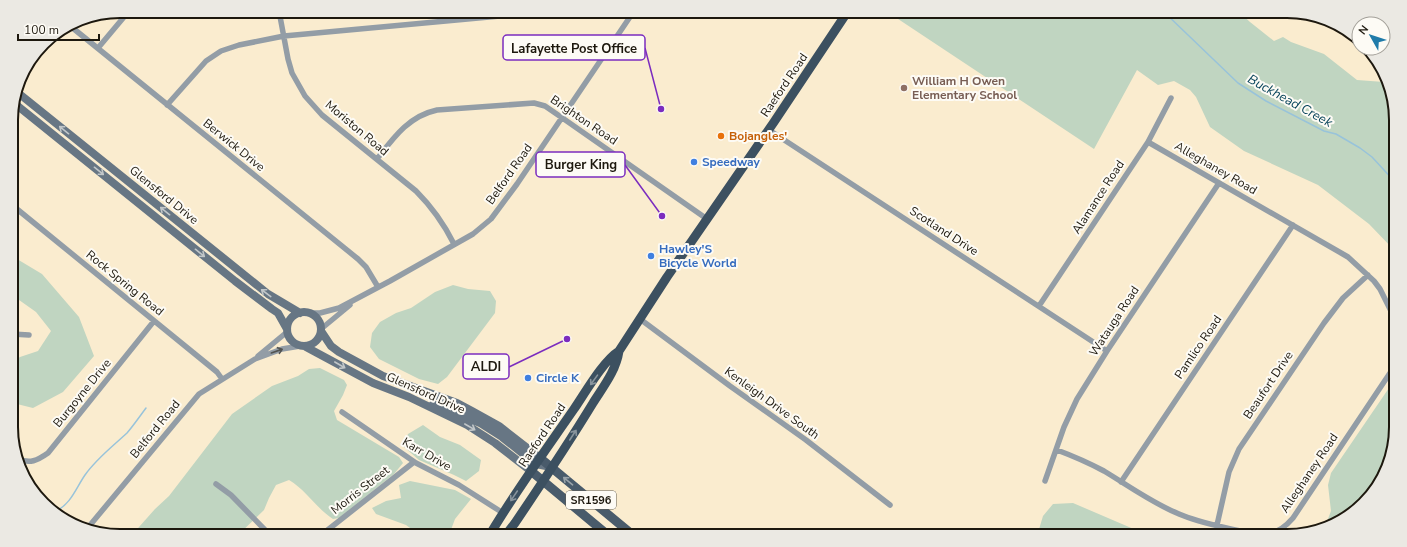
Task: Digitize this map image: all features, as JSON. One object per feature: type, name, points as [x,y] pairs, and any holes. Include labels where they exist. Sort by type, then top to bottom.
[{"type":"highway","name":"Raeford Road","points":[[510,529],[579,426],[612,372],[617,362],[619,351],[843,18]]},
{"type":"highway","name":"Raeford Road","points":[[493,529],[536,464],[608,361],[619,351]]},
{"type":"main road","name":"Glensford Drive","points":[[21,95],[268,294],[300,313]]},
{"type":"main road","name":"Glensford Drive","points":[[19,107],[278,314],[287,331]]},
{"type":"main road","points":[[300,313],[310,313],[319,320],[321,330],[320,337],[311,345],[303,346],[290,340],[287,331],[290,319],[300,313]]},
{"type":"main road","name":"Glensford Drive","points":[[321,330],[331,346],[339,352],[383,376],[452,401],[499,426],[536,464]]},
{"type":"main road","name":"Glensford Drive","points":[[303,346],[326,356],[373,382],[409,397],[446,408],[480,423],[502,437],[536,464]]},
{"type":"main road","points":[[536,464],[552,467]]},
{"type":"main road","name":"SR1596","points":[[536,464],[543,481],[601,529]]},
{"type":"main road","name":"SR1596","points":[[552,467],[626,529]]},
{"type":"street","points":[[98,48],[123,18]]},
{"type":"street","name":"Moriston Road","points":[[280,18],[286,53],[292,73],[305,96],[322,115],[416,191],[427,202],[445,225],[454,244]]},
{"type":"street","points":[[167,105],[200,66],[221,51],[239,45],[284,36],[478,18]]},
{"type":"street","name":"Belford Road","points":[[310,313],[329,311],[356,299],[473,234],[491,219],[517,184],[629,18]]},
{"type":"street","name":"Berwick Drive","points":[[74,29],[358,259],[366,267],[378,287]]},
{"type":"street","name":"Alamance Road","points":[[1039,306],[1148,142],[1171,98]]},
{"type":"street","name":"Brighton Road","points":[[377,159],[404,126],[430,112],[531,103],[545,106],[562,117],[707,219]]},
{"type":"street","name":"Scotland Drive","points":[[769,130],[1107,351]]},
{"type":"street","name":"Alleghaney Road","points":[[1148,142],[1340,252],[1368,274],[1380,289],[1389,307]]},
{"type":"street","name":"Watauga Road","points":[[1045,481],[1070,412],[1107,351],[1219,183]]},
{"type":"street","name":"Rock Spring Road","points":[[18,210],[217,372],[222,379]]},
{"type":"street","name":"Pamlico Road","points":[[1121,482],[1293,225]]},
{"type":"street","name":"Beaufort Drive","points":[[1217,525],[1229,472],[1239,449],[1324,323],[1343,298],[1368,274]]},
{"type":"street","name":"Belford Road","points":[[321,330],[356,299]]},
{"type":"street","name":"Kenleigh Drive South","points":[[640,319],[806,440],[890,505]]},
{"type":"street","name":"Burgoyne Drive","points":[[23,460],[34,461],[48,454],[154,321]]},
{"type":"street","name":"Belford Road","points":[[90,525],[194,400],[205,390],[255,359],[287,331]]},
{"type":"street","points":[[18,334],[29,335]]},
{"type":"street","name":"Belford Road","points":[[255,359],[282,349],[303,346]]},
{"type":"street","name":"Alleghaney Road","points":[[1280,529],[1288,524],[1389,374]]},
{"type":"street","name":"Karr Drive","points":[[342,412],[414,462],[459,485],[503,513]]},
{"type":"street","name":"Alleghaney Road","points":[[1056,450],[1087,462],[1179,514],[1235,529]]},
{"type":"street","name":"Morris Street","points":[[329,529],[414,462]]},
{"type":"street","points":[[216,484],[231,495],[264,529]]},
{"type":"green space","points":[[897,18],[1246,18],[1274,41],[1283,37],[1291,42],[1324,54],[1357,80],[1381,82],[1384,87],[1389,120],[1389,245],[1369,224],[1318,185],[1244,151],[1210,127],[1196,97],[1190,90],[1174,81],[1158,85],[1137,70],[1094,149]]},
{"type":"green space","points":[[18,260],[42,274],[79,317],[94,356],[63,392],[33,408],[18,404],[18,358],[38,351],[51,331],[36,312],[18,299]]},
{"type":"green space","points":[[453,285],[468,289],[490,291],[496,301],[495,313],[447,377],[438,384],[419,379],[379,359],[370,347],[372,333],[380,322],[396,313],[411,308],[435,292]]},
{"type":"green space","points":[[320,368],[344,380],[347,385],[334,411],[337,420],[399,457],[403,463],[394,474],[339,518],[333,519],[327,515],[301,489],[289,480],[276,485],[264,510],[244,529],[137,529],[169,496],[232,414],[272,386],[298,376],[309,369]]},
{"type":"green space","points":[[1389,388],[1389,427],[1384,460],[1372,484],[1359,499],[1349,508],[1327,520],[1331,511],[1328,485],[1331,473]]},
{"type":"green space","points":[[423,425],[440,437],[460,445],[481,460],[479,471],[466,481],[419,460],[403,446],[408,434]]},
{"type":"green space","points":[[410,481],[455,490],[471,499],[455,519],[451,529],[411,529],[406,525],[376,514],[372,508],[386,501],[401,498],[399,485]]},
{"type":"green space","points":[[1073,503],[1134,529],[1039,529],[1043,516],[1053,504]]},
{"type":"waterway","name":"Buckhead Creek","points":[[1170,18],[1238,83],[1266,101],[1324,131],[1336,134],[1360,148],[1372,157],[1389,175]]},
{"type":"waterway","points":[[59,509],[66,504],[73,495],[89,469],[127,433],[146,408]]},
{"type":"place","name":"William H Owen Elementary School","points":[[904,88]]},
{"type":"place","name":"Lafayette Post Office","points":[[661,109]]},
{"type":"place","name":"Bojangles'","points":[[721,136]]},
{"type":"place","name":"Speedway","points":[[694,162]]},
{"type":"place","name":"Burger King","points":[[662,216]]},
{"type":"place","name":"Hawley'S Bicycle World","points":[[651,256]]},
{"type":"place","name":"ALDI","points":[[567,339]]},
{"type":"place","name":"Circle K","points":[[528,378]]}]
